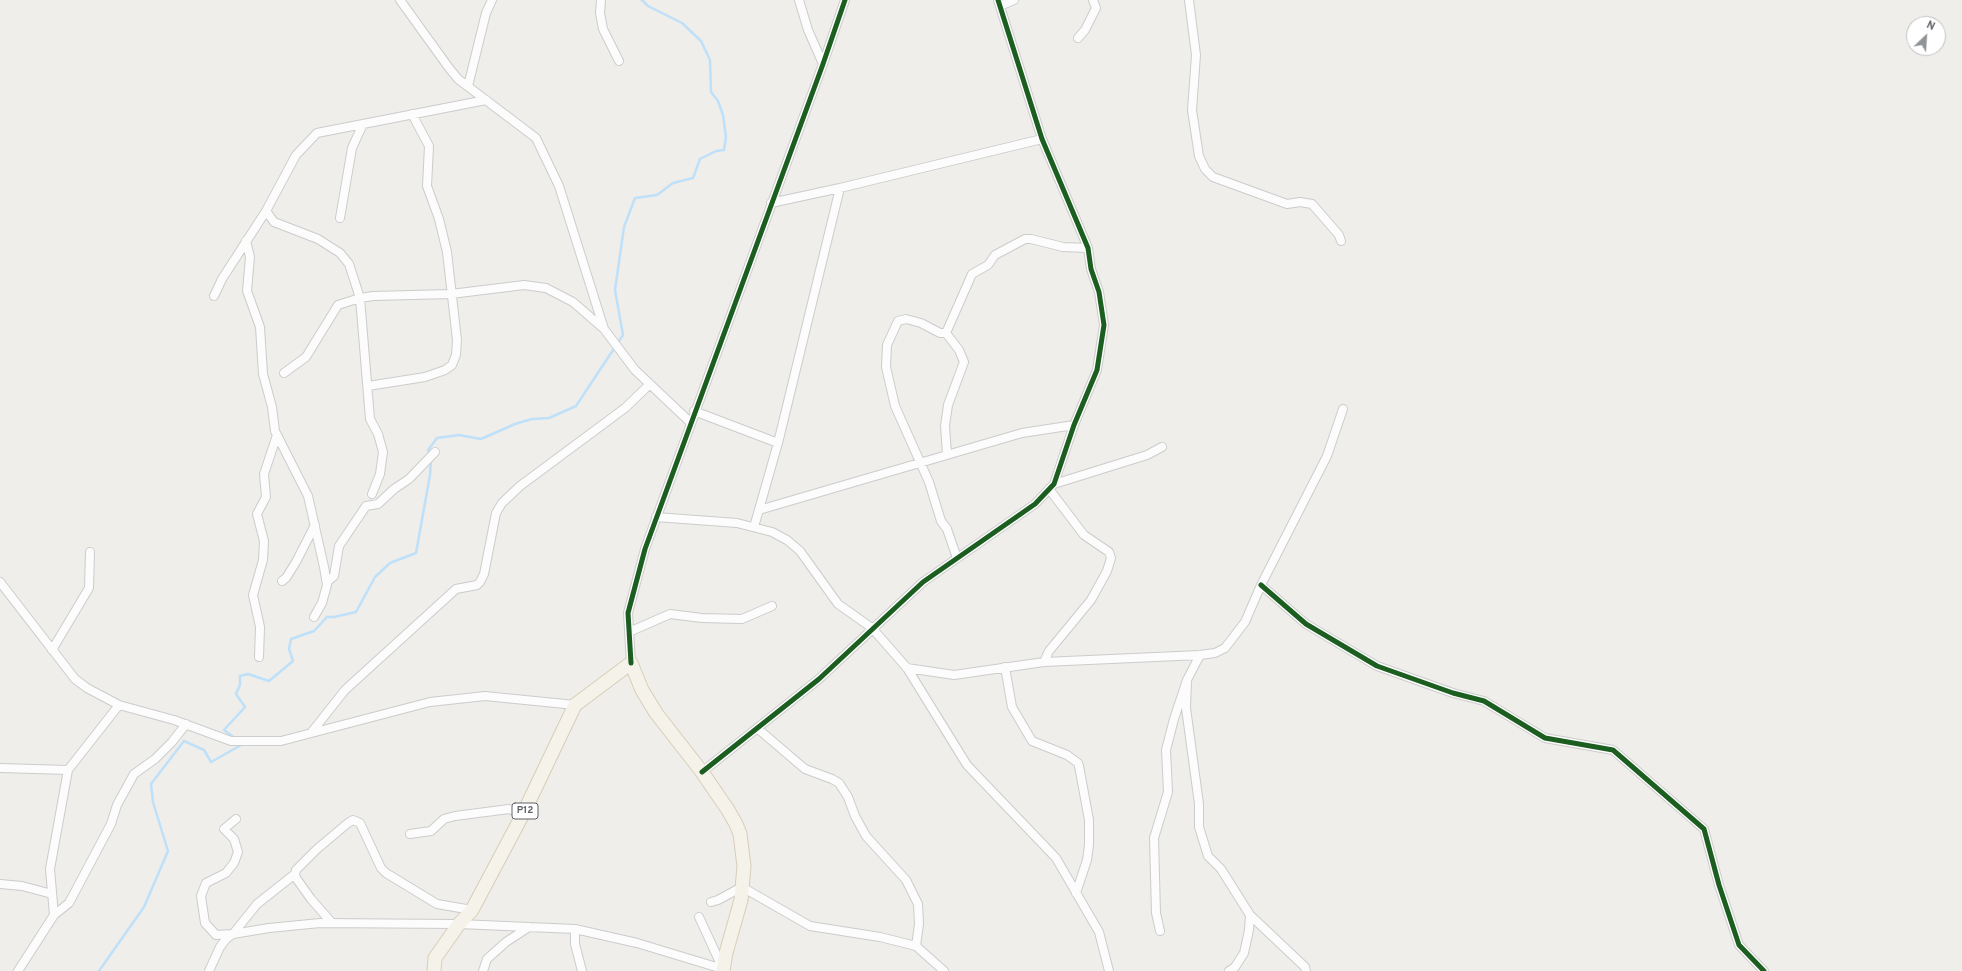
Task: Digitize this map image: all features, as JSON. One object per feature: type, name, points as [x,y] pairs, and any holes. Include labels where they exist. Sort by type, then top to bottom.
[{"type":"main road","name":"P12","points":[[434,971],[435,958],[459,924],[472,910],[523,814],[575,706],[631,663]]},
{"type":"main road","points":[[631,663],[642,690],[656,713],[702,772],[736,824],[744,866],[738,914],[726,953],[723,970]]},
{"type":"street","points":[[400,0],[448,68],[468,86],[536,138],[559,186],[604,329]]},
{"type":"street","points":[[468,86],[486,13],[492,0]]},
{"type":"street","points":[[601,0],[600,13],[603,29],[619,61]]},
{"type":"street","points":[[799,0],[808,30],[823,64]]},
{"type":"street","points":[[631,663],[628,613],[645,550],[694,411],[823,64],[845,0]]},
{"type":"street","points":[[702,772],[819,679],[923,582],[1035,504],[1052,486],[1096,370],[1104,325],[1099,292],[1091,269],[1088,248],[1042,139],[999,3],[1014,0]]},
{"type":"street","points":[[1078,38],[1085,30],[1096,8],[1093,0]]},
{"type":"street","points":[[1189,0],[1196,55],[1192,110],[1199,156],[1205,169],[1213,177],[1287,204],[1300,202],[1312,204],[1339,235],[1341,241]]},
{"type":"street","points":[[214,296],[222,279],[266,211],[296,155],[317,132],[486,100]]},
{"type":"street","points":[[368,386],[424,377],[452,365],[456,355],[457,340],[447,252],[439,219],[427,186],[429,146],[412,114]]},
{"type":"street","points":[[340,218],[352,148],[363,124]]},
{"type":"street","points":[[771,203],[840,188],[1042,139]]},
{"type":"street","points":[[754,527],[778,443],[840,188]]},
{"type":"street","points":[[266,211],[274,222],[318,239],[340,253],[349,264],[360,298],[370,419],[378,434],[383,452],[380,474],[372,494]]},
{"type":"street","points":[[946,333],[972,274],[988,265],[995,255],[1028,238],[1063,247],[1088,248]]},
{"type":"street","points":[[246,241],[250,257],[247,291],[260,327],[263,374],[277,435],[308,496],[327,582],[322,603],[314,618]]},
{"type":"street","points":[[284,373],[306,357],[338,305],[360,298],[373,296],[451,294],[524,285],[546,288],[573,302],[604,329],[635,370],[690,422]]},
{"type":"street","points":[[946,333],[940,333],[922,323],[906,319],[898,321],[887,344],[886,367],[895,406],[929,482],[941,520],[947,529],[957,558]]},
{"type":"street","points":[[946,333],[960,350],[964,362],[948,405],[946,426],[947,454]]},
{"type":"street","points":[[311,733],[345,690],[456,589],[477,585],[480,582],[484,574],[496,513],[502,503],[520,486],[625,408],[650,384]]},
{"type":"street","points":[[907,668],[954,675],[1044,662],[1200,655],[1215,653],[1225,648],[1245,622],[1261,585],[1327,456],[1343,409]]},
{"type":"street","points":[[694,411],[778,443]]},
{"type":"street","points":[[759,510],[919,461],[1022,433],[1074,425]]},
{"type":"street","points":[[259,657],[260,627],[253,595],[263,560],[264,541],[257,514],[266,497],[264,474],[277,435]]},
{"type":"street","points":[[1052,486],[1147,455],[1162,447]]},
{"type":"street","points":[[327,582],[334,576],[339,546],[366,506],[378,504],[394,489],[409,478],[435,452]]},
{"type":"street","points":[[1044,662],[1049,651],[1091,600],[1107,571],[1111,558],[1109,552],[1084,535],[1052,486]]},
{"type":"street","points":[[656,517],[737,523],[754,527],[772,532],[787,540],[800,551],[838,604],[872,628],[907,668],[967,765],[1056,858],[1099,932],[1109,971]]},
{"type":"street","points":[[282,582],[296,562],[315,525]]},
{"type":"street","points":[[52,650],[89,588],[90,552]]},
{"type":"street","points":[[0,582],[75,679],[87,688],[119,705],[186,724],[231,741],[281,741],[430,702],[486,696],[575,706]]},
{"type":"street","points":[[1261,585],[1306,624],[1377,666],[1453,693],[1484,700],[1545,738],[1613,750],[1704,829],[1719,885],[1739,945],[1764,971]]},
{"type":"street","points":[[629,632],[670,614],[702,618],[742,619],[772,606]]},
{"type":"street","points":[[1160,931],[1156,913],[1154,838],[1168,792],[1166,750],[1174,719],[1187,680],[1200,655]]},
{"type":"street","points":[[1005,667],[1012,707],[1032,741],[1067,755],[1075,760],[1079,766],[1089,820],[1089,845],[1087,860],[1076,892]]},
{"type":"street","points":[[1187,680],[1186,708],[1198,804],[1199,827],[1208,856],[1221,869],[1250,914],[1305,967],[1306,971]]},
{"type":"street","points":[[54,915],[50,869],[68,770],[119,705]]},
{"type":"street","points":[[18,971],[54,915],[69,903],[111,824],[117,805],[134,774],[155,759],[172,742],[186,724]]},
{"type":"street","points":[[757,728],[805,769],[832,778],[839,783],[848,797],[854,816],[866,836],[906,880],[918,904],[919,924],[916,946]]},
{"type":"street","points":[[0,768],[68,770]]},
{"type":"street","points":[[410,834],[431,832],[444,820],[455,816],[509,809],[523,814]]},
{"type":"street","points":[[236,819],[224,829],[234,840],[238,852],[234,863],[226,873],[206,883],[201,896],[205,923],[216,935],[233,934],[269,928],[332,923],[459,924],[575,929],[637,943],[723,970]]},
{"type":"street","points":[[209,971],[220,947],[226,939],[233,934],[257,904],[295,874],[296,870],[317,849],[353,820],[360,823],[381,868],[389,875],[437,904],[472,910]]},
{"type":"street","points":[[295,874],[296,878],[310,899],[332,923]]},
{"type":"street","points":[[0,884],[22,886],[52,894]]},
{"type":"street","points":[[711,902],[718,900],[742,887],[810,926],[880,937],[916,946],[944,971]]},
{"type":"street","points":[[1229,971],[1235,967],[1244,953],[1249,930],[1250,914]]},
{"type":"street","points":[[699,917],[723,970]]},
{"type":"street","points":[[483,971],[487,960],[506,942],[529,927]]},
{"type":"street","points":[[575,929],[575,944],[582,971]]},
{"type":"waterway","points":[[430,455],[428,450],[437,438],[459,435],[481,439],[515,424],[532,419],[549,418],[576,406],[623,335],[615,290],[624,227],[635,198],[657,195],[673,183],[693,178],[700,159],[716,151],[724,150],[726,137],[723,115],[718,101],[711,92],[710,60],[701,41],[682,23],[648,6],[642,0]]},
{"type":"waterway","points":[[235,738],[224,730],[245,707],[236,694],[240,685],[240,676],[248,674],[269,681],[293,661],[289,649],[291,639],[314,631],[327,617],[356,612],[375,577],[390,563],[416,553],[430,475],[431,460]]},
{"type":"waterway","points":[[99,971],[144,907],[168,851],[153,802],[151,784],[184,741],[204,750],[211,762],[243,744],[242,743]]},
{"type":"cycle path","points":[[631,663],[628,613],[645,549],[823,64],[845,0]]},
{"type":"cycle path","points":[[702,772],[819,679],[923,582],[1035,504],[1054,484],[1074,425],[1097,370],[1104,325],[1099,292],[1091,269],[1088,248],[1042,139],[998,0]]},
{"type":"cycle path","points":[[1261,585],[1306,624],[1377,666],[1453,693],[1484,701],[1545,738],[1613,750],[1704,829],[1719,885],[1739,945],[1764,971]]}]
